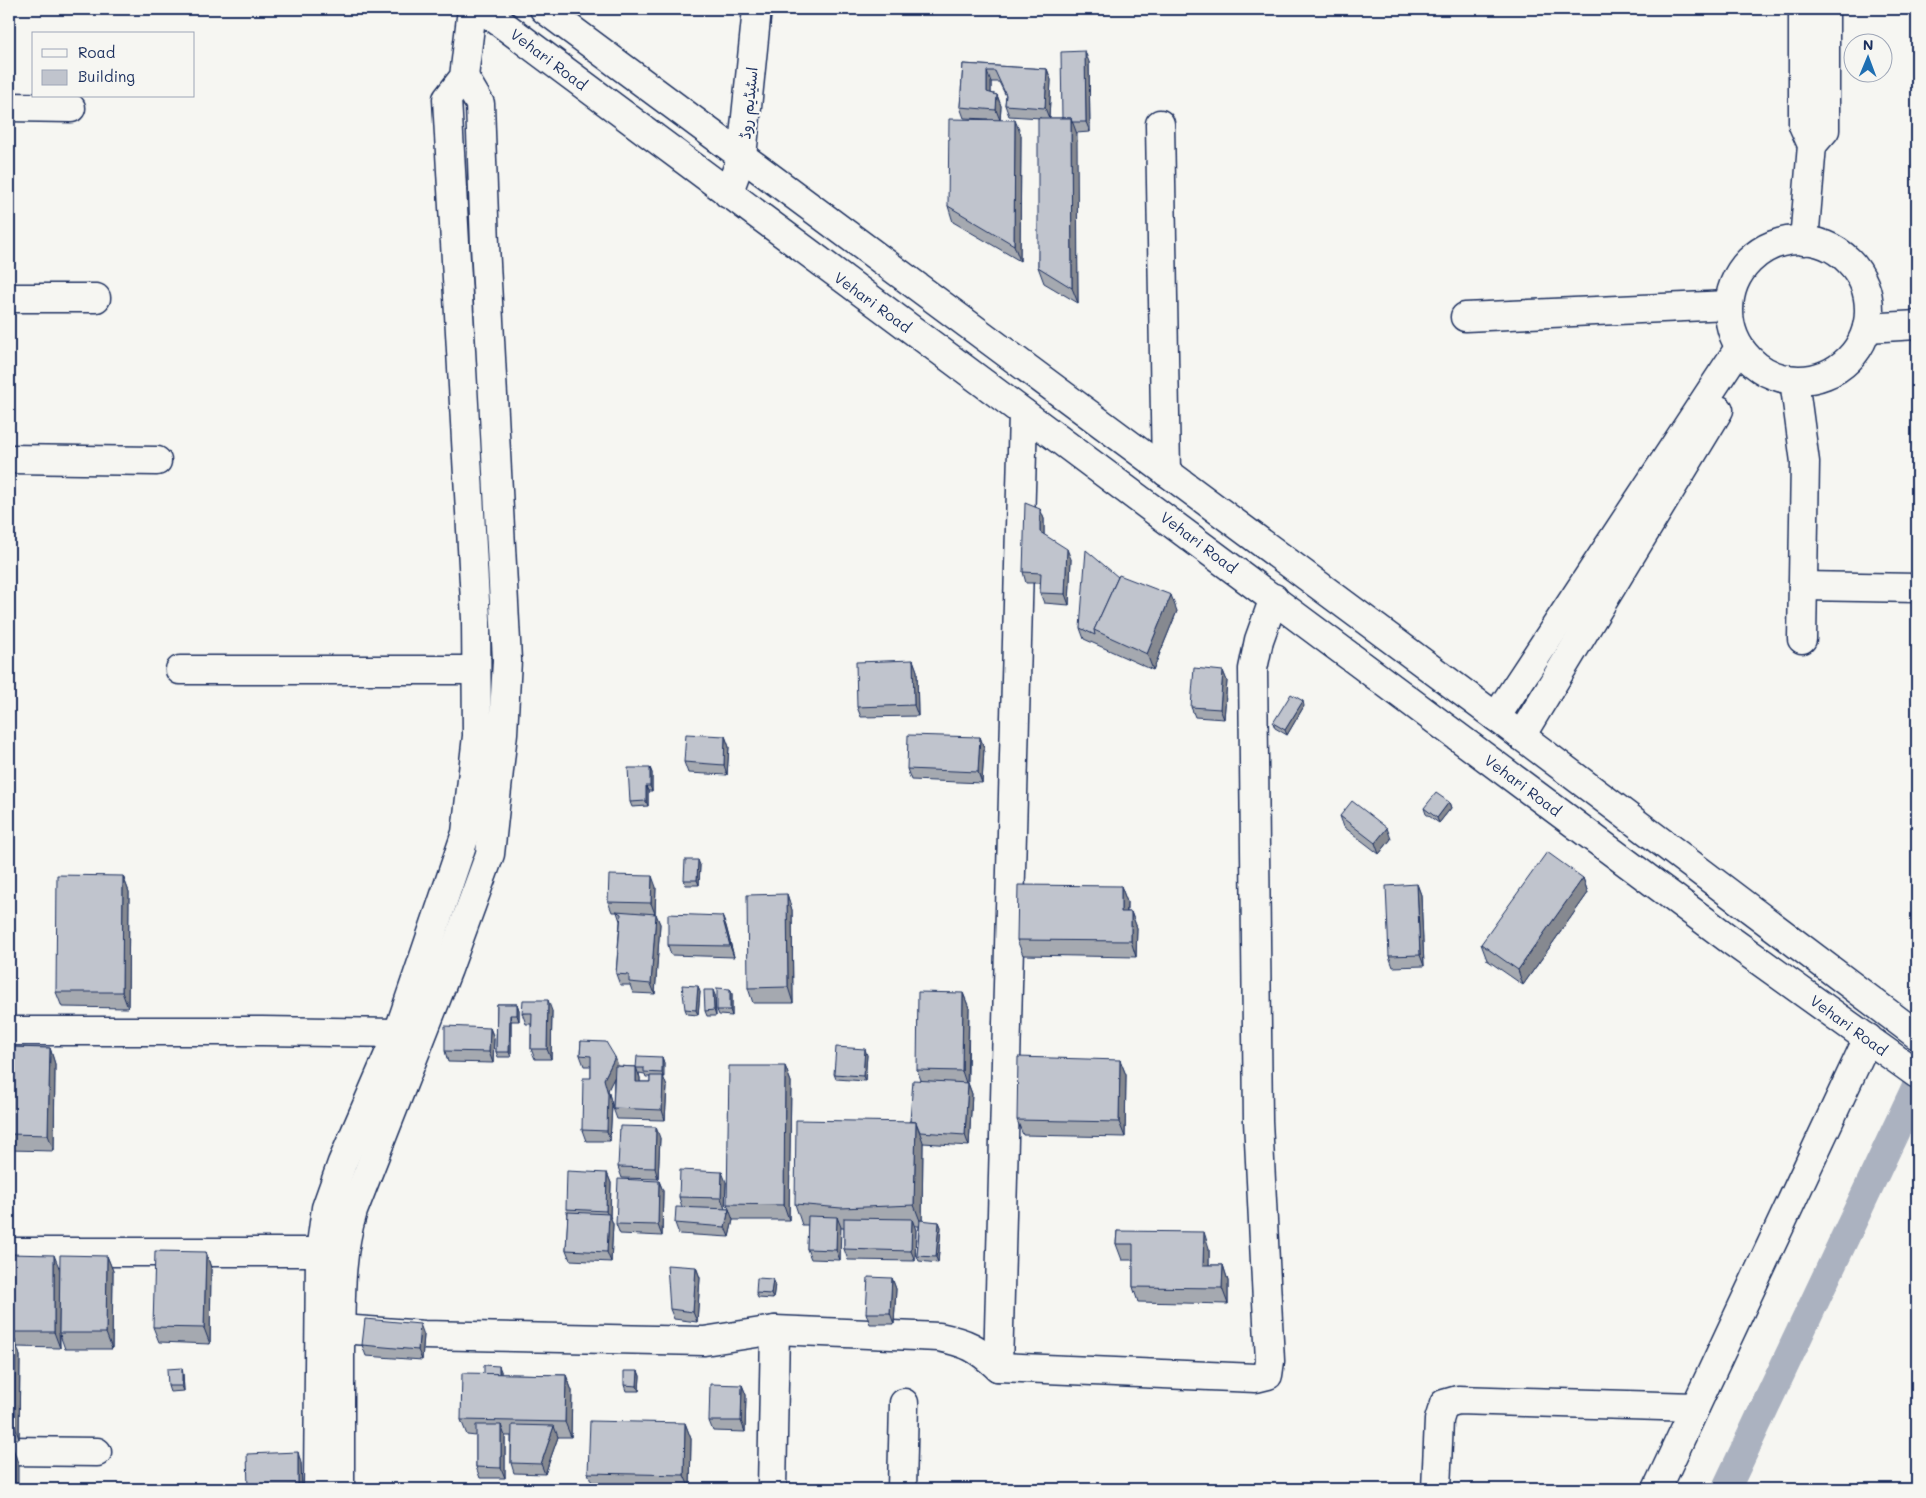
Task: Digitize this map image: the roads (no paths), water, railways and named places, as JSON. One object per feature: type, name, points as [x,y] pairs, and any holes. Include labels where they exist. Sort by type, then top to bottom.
[{"type":"street","points":[[340,1489],[341,1329],[326,1208],[342,1163],[398,1033],[466,833],[477,736],[475,599],[447,99],[464,77],[472,9]]},
{"type":"street","name":"Vehari Road","points":[[482,9],[1733,942],[1917,1074]]},
{"type":"street","points":[[544,9],[1496,717],[1917,1034]]},
{"type":"street","name":"اسٹیڈیم روڈ","points":[[728,194],[742,156],[757,9]]},
{"type":"street","points":[[1803,9],[1803,125],[1812,145],[1804,241]]},
{"type":"street","points":[[1812,145],[1825,130],[1825,9]]},
{"type":"street","points":[[318,1489],[332,1254],[346,1235],[353,1211],[448,969],[490,854],[503,734],[507,660],[484,245],[480,104],[464,77]]},
{"type":"street","points":[[9,107],[70,108]]},
{"type":"street","points":[[1160,124],[1166,472]]},
{"type":"street","points":[[1804,241],[1828,247],[1848,260],[1862,280],[1869,304],[1867,328],[1857,350],[1840,367],[1818,378],[1794,380],[1772,376],[1744,353],[1730,327],[1729,305],[1734,284],[1745,265],[1762,251],[1783,242],[1804,241]]},
{"type":"street","points":[[9,298],[96,298]]},
{"type":"street","points":[[1465,317],[1729,305]]},
{"type":"street","points":[[1867,328],[1917,325]]},
{"type":"street","points":[[1496,717],[1744,353]]},
{"type":"street","points":[[1521,736],[1744,353]]},
{"type":"street","points":[[1794,380],[1805,462],[1802,639]]},
{"type":"street","points":[[998,1367],[1023,412]]},
{"type":"street","points":[[9,459],[157,460]]},
{"type":"street","points":[[1803,586],[1917,588]]},
{"type":"street","points":[[341,1329],[424,1335],[704,1342],[774,1330],[939,1337],[964,1342],[981,1351],[998,1367],[1256,1378],[1268,1375],[1270,1361],[1258,1120],[1253,669],[1258,640],[1274,598]]},
{"type":"street","points":[[180,670],[476,670]]},
{"type":"street","points":[[9,1031],[398,1033]]},
{"type":"street","points":[[1657,1489],[1871,1040]]},
{"type":"street","points":[[9,1252],[332,1254]]},
{"type":"street","points":[[772,1489],[774,1330]]},
{"type":"street","points":[[1436,1489],[1439,1420],[1444,1404],[1458,1400],[1695,1407]]},
{"type":"street","points":[[902,1489],[904,1403]]},
{"type":"street","points":[[9,1451],[97,1452]]},
{"type":"waterway","points":[[1726,1489],[1917,1085]]}]
